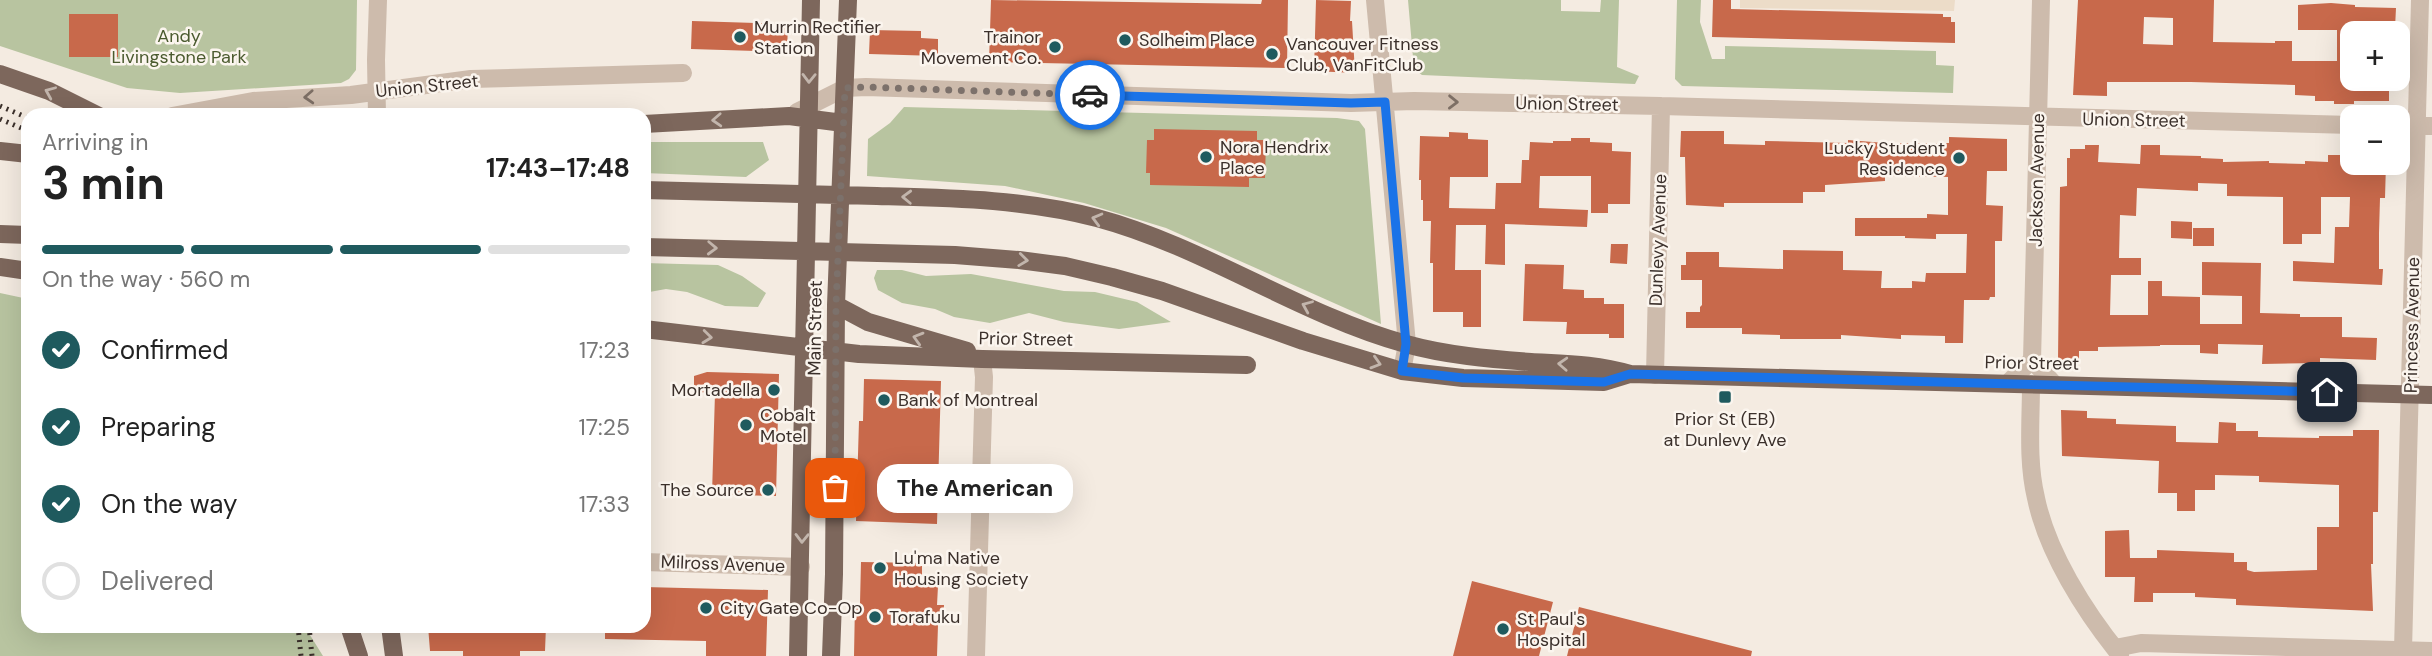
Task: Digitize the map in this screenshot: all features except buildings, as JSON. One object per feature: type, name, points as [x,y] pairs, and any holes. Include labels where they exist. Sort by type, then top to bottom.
[{"type":"main road","name":"Main Street","points":[[798,656],[811,0]]},
{"type":"main road","name":"Main Street","points":[[831,656],[836,305],[848,0]]},
{"type":"main road","points":[[0,74],[49,91],[83,108]]},
{"type":"main road","points":[[651,124],[808,113],[843,122]]},
{"type":"main road","points":[[0,151],[21,153]]},
{"type":"main road","name":"Prior Street","points":[[651,190],[975,199],[1040,207],[1097,218],[1143,233],[1339,320],[1406,344],[1528,362],[1602,366],[1630,374],[2432,395]]},
{"type":"main road","points":[[0,234],[21,235]]},
{"type":"main road","name":"Prior Street","points":[[651,247],[955,255],[1019,260],[1112,276],[1163,291],[1303,341],[1402,371],[1463,378],[1604,382],[1630,374]]},
{"type":"main road","points":[[0,267],[21,270]]},
{"type":"main road","points":[[836,305],[868,322],[971,353],[982,359]]},
{"type":"main road","name":"Prior Street","points":[[651,330],[836,352],[982,359],[1247,365]]},
{"type":"main road","points":[[351,633],[359,656]]},
{"type":"main road","points":[[391,633],[394,656]]},
{"type":"street","points":[[377,108],[378,0]]},
{"type":"street","points":[[1376,0],[1406,344],[1402,371]]},
{"type":"street","name":"Jackson Avenue","points":[[2032,360],[2041,0]]},
{"type":"street","name":"Princess Avenue","points":[[2403,650],[2410,394],[2425,127],[2420,0]]},
{"type":"street","name":"Union Street","points":[[215,108],[253,101],[377,91],[471,79],[683,73]]},
{"type":"street","name":"Union Street","points":[[808,113],[845,88],[866,87],[1351,103],[1661,106],[2340,125]]},
{"type":"street","name":"Dunlevy Avenue","points":[[1655,375],[1661,106]]},
{"type":"street","points":[[976,656],[984,377],[982,359]]},
{"type":"street","points":[[2008,383],[2032,360],[2054,384]]},
{"type":"street","points":[[2031,384],[2031,463],[2035,497],[2041,518],[2063,568],[2118,652],[2141,643],[2432,651]]},
{"type":"street","name":"Milross Avenue","points":[[651,562],[801,567]]},
{"type":"green space","name":"Andy Livingstone Park","points":[[0,0],[357,0],[356,70],[349,79],[341,83],[180,93],[127,88],[0,46]]},
{"type":"green space","points":[[1408,0],[1561,0],[1561,11],[1600,12],[1601,0],[1619,0],[1617,67],[1639,76],[1635,84],[1422,75],[1414,69]]},
{"type":"green space","points":[[1677,0],[1701,0],[1700,22],[1712,59],[1725,59],[1725,46],[1936,51],[1936,65],[1954,66],[1953,93],[1682,86],[1675,79]]},
{"type":"green space","points":[[904,107],[1337,118],[1359,121],[1365,129],[1381,324],[1166,228],[1084,203],[1005,186],[867,176],[868,139],[890,123]]},
{"type":"green space","points":[[651,142],[763,142],[769,160],[746,177],[651,173]]},
{"type":"green space","points":[[651,263],[718,265],[742,276],[766,293],[758,307],[725,306],[687,292],[666,289],[651,292]]},
{"type":"green space","points":[[877,270],[902,270],[926,276],[971,274],[1064,291],[1095,292],[1137,302],[1171,322],[1119,329],[1064,322],[1029,313],[990,323],[954,317],[935,309],[902,303],[878,290],[874,278]]},
{"type":"green space","points":[[0,293],[21,298],[21,633],[309,633],[323,656],[0,656]]},
{"type":"shaded area","points":[[1740,0],[1955,0],[1954,11],[1740,8]]},
{"type":"railway","points":[[0,106],[21,115]]},
{"type":"railway","points":[[0,119],[21,128]]},
{"type":"railway","points":[[299,633],[301,656]]},
{"type":"railway","points":[[310,633],[312,656]]},
{"type":"way so far","points":[[835,488],[836,305],[845,88],[1090,95]]},
{"type":"place","name":"Murrin Rectifier Station","points":[[740,37]]},
{"type":"place","name":"Solheim Place","points":[[1125,40]]},
{"type":"place","name":"Trainor Movement Co.","points":[[1055,47]]},
{"type":"place","name":"Vancouver Fitness Club, VanFitClub","points":[[1272,54]]},
{"type":"place","name":"Nora Hendrix Place","points":[[1206,157]]},
{"type":"place","name":"Lucky Student Residence","points":[[1959,158]]},
{"type":"place","name":"Mortadella","points":[[774,390]]},
{"type":"place","name":"Prior St (EB) at Dunlevy Ave","points":[[1725,397]]},
{"type":"place","name":"Bank of Montreal","points":[[884,400]]},
{"type":"place","name":"Cobalt Motel","points":[[746,425]]},
{"type":"place","name":"The American","points":[[835,488]]},
{"type":"place","name":"The Source","points":[[768,490]]},
{"type":"place","name":"Lu'ma Native Housing Society","points":[[880,568]]},
{"type":"place","name":"City Gate Co-Op","points":[[706,608]]},
{"type":"place","name":"Torafuku","points":[[875,617]]},
{"type":"place","name":"St Paul's Hospital","points":[[1503,629]]},
{"type":"route","points":[[1090,95],[1385,102],[1406,344],[1402,371],[1463,378],[1604,382],[1630,374],[2327,392]]}]
